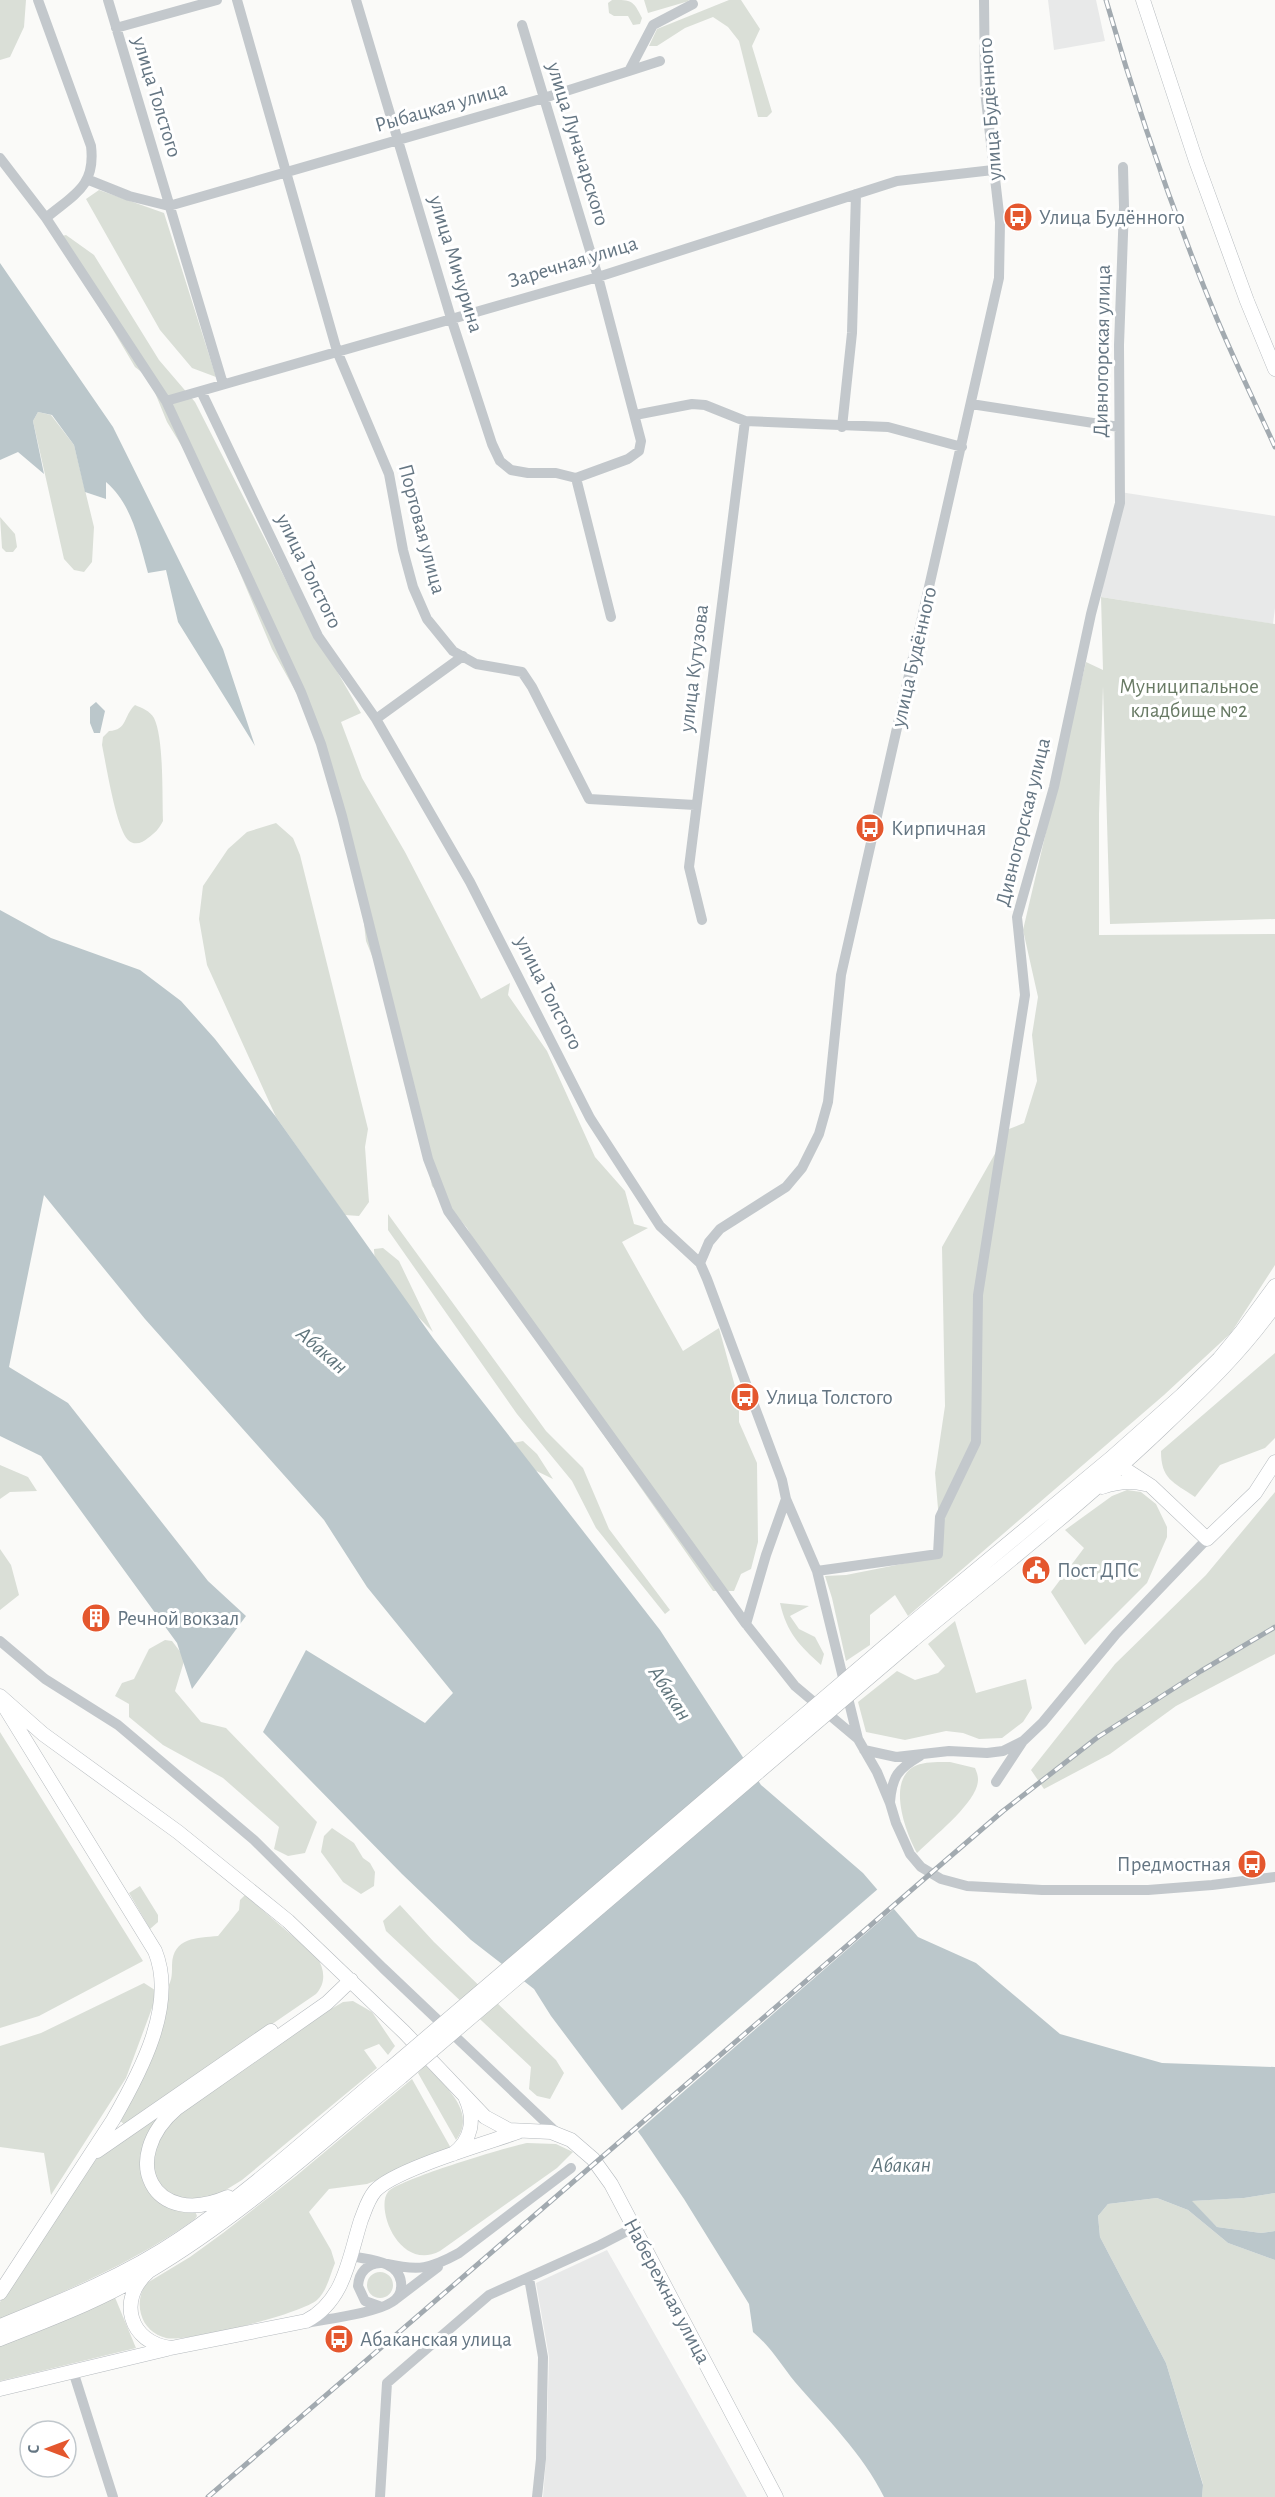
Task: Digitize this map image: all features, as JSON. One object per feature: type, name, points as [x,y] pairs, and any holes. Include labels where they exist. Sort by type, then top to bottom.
[{"type":"main road","points":[[1143,0],[1196,161],[1247,301],[1275,369]]},
{"type":"main road","points":[[908,1635],[1087,1495],[1115,1463],[1218,1359],[1275,1286]]},
{"type":"main road","points":[[0,2339],[89,2302],[148,2272],[218,2226],[908,1635],[1115,1463],[1227,1366],[1275,1305]]},
{"type":"main road","points":[[1115,1463],[1151,1486],[1207,1539],[1255,1493],[1275,1462]]},
{"type":"main road","points":[[1087,1495],[1114,1483],[1128,1482],[1151,1486]]},
{"type":"main road","points":[[0,1698],[43,1734],[142,1805],[268,1904],[351,1980],[491,2122],[520,2132]]},
{"type":"main road","points":[[0,1698],[155,1951],[161,1968],[163,1987],[161,2004],[141,2064],[113,2120],[0,2293]]},
{"type":"main road","points":[[250,2185],[226,2198],[208,2204],[183,2206],[170,2201],[159,2192],[147,2174],[147,2160],[153,2136],[163,2121],[177,2108],[327,2003],[351,1980]]},
{"type":"main road","points":[[82,2167],[108,2142],[312,2003],[351,1980]]},
{"type":"main road","points":[[0,2326],[114,2277],[180,2238],[396,2073]]},
{"type":"main road","points":[[449,2156],[463,2144],[469,2131],[470,2111],[463,2094]]},
{"type":"main road","points":[[0,2389],[171,2348],[282,2328],[306,2321],[325,2309],[337,2293],[368,2202],[380,2186],[393,2178],[449,2156],[520,2132]]},
{"type":"main road","name":"Набережная улица","points":[[520,2132],[558,2134],[578,2144],[601,2169],[776,2497]]},
{"type":"main road","points":[[148,2272],[133,2291],[130,2306],[133,2321],[149,2341],[161,2347],[171,2348]]},
{"type":"street","points":[[38,0],[92,146],[94,164],[89,180],[46,218]]},
{"type":"street","name":"улица Толстого","points":[[108,0],[223,384]]},
{"type":"street","points":[[116,28],[218,0]]},
{"type":"street","name":"Портовая улица","points":[[237,0],[337,351],[389,474],[403,550],[413,587],[428,619],[453,651],[476,664],[522,672],[532,687],[588,799],[695,805]]},
{"type":"street","name":"улица Мичурина","points":[[356,0],[451,318],[492,444],[500,461],[512,470],[528,473],[556,473],[576,478]]},
{"type":"street","name":"улица Будённого","points":[[700,1263],[709,1242],[720,1229],[786,1187],[802,1168],[819,1134],[828,1102],[841,975],[999,278],[1000,222],[985,91],[984,0]]},
{"type":"street","points":[[629,71],[653,25],[693,4]]},
{"type":"street","name":"улица Луначарского","points":[[522,25],[598,277],[641,441],[639,452],[628,459],[576,478]]},
{"type":"street","name":"Рыбацкая улица","points":[[169,206],[544,98],[660,61]]},
{"type":"street","points":[[0,158],[46,218],[166,401],[302,692],[321,744],[342,816],[428,1160],[448,1211],[746,1624],[795,1686],[858,1739],[890,1803],[903,1840],[921,1867],[941,1879],[967,1886],[1042,1890],[1148,1890],[1275,1877]]},
{"type":"street","name":"Дивногорская улица","points":[[817,1571],[938,1554],[940,1517],[976,1442],[978,1295],[1025,995],[1017,917],[1054,786],[1091,614],[1120,503],[1123,167]]},
{"type":"street","name":"Заречная улица","points":[[166,401],[598,277],[897,181],[993,170]]},
{"type":"street","points":[[89,180],[129,196],[169,206]]},
{"type":"street","points":[[842,427],[852,333],[856,194]]},
{"type":"street","name":"улица Толстого","points":[[201,391],[318,636],[376,719],[470,882],[590,1118],[660,1226],[700,1263],[782,1480],[786,1499],[817,1571],[858,1739]]},
{"type":"street","points":[[634,415],[692,404],[705,405],[745,421],[842,427],[888,427],[962,447]]},
{"type":"street","points":[[971,404],[1119,427]]},
{"type":"street","name":"улица Кутузова","points":[[702,920],[689,867],[745,421]]},
{"type":"street","points":[[576,478],[611,617]]},
{"type":"street","points":[[376,719],[463,656]]},
{"type":"street","points":[[746,1624],[766,1555],[786,1499]]},
{"type":"street","points":[[996,1782],[1023,1741],[1042,1722],[1116,1634],[1207,1539]]},
{"type":"street","points":[[0,1641],[45,1679],[117,1725],[254,1840],[383,1968],[558,2134]]},
{"type":"street","points":[[864,1750],[896,1757],[949,1750],[987,1753],[1003,1751],[1023,1741]]},
{"type":"street","points":[[890,1803],[892,1784],[901,1767],[923,1754]]},
{"type":"street","points":[[282,2328],[389,2304],[571,2168]]},
{"type":"street","points":[[380,2497],[387,2383],[489,2295],[633,2228]]},
{"type":"street","points":[[351,2256],[421,2269],[451,2258]]},
{"type":"street","points":[[384,2263],[397,2271],[401,2280],[400,2292],[389,2304],[377,2306],[365,2301],[358,2286],[359,2277],[366,2267],[384,2263]]},
{"type":"street","points":[[529,2278],[543,2357],[541,2459],[537,2497]]},
{"type":"street","points":[[73,2371],[113,2497]]},
{"type":"shaded area","points":[[1048,0],[1096,0],[1105,41],[1054,50]]},
{"type":"shaded area","points":[[1120,492],[1275,516],[1273,624],[1101,597]]},
{"type":"shaded area","points":[[607,2250],[747,2497],[543,2497],[549,2357],[536,2283]]},
{"type":"green space","points":[[0,0],[26,0],[24,27],[10,57],[0,60]]},
{"type":"green space","points":[[612,0],[628,1],[634,4],[642,18],[640,24],[633,25],[628,16],[614,16],[609,13],[608,3]]},
{"type":"green space","points":[[644,0],[688,0],[689,1],[648,13]]},
{"type":"green space","points":[[729,0],[741,0],[760,29],[752,46],[772,112],[767,117],[758,117],[739,41],[728,27],[713,17],[685,28],[657,46],[649,46],[657,29]]},
{"type":"green space","points":[[99,190],[164,213],[216,377],[192,368],[160,330],[86,199]]},
{"type":"green space","points":[[66,235],[94,255],[159,360],[195,402],[296,600],[361,713],[341,722],[362,778],[405,852],[481,999],[510,983],[508,995],[547,1051],[595,1157],[625,1191],[634,1224],[648,1228],[622,1242],[683,1351],[719,1328],[739,1401],[739,1422],[757,1463],[758,1542],[751,1569],[741,1574],[734,1591],[713,1591],[501,1288],[467,1228],[432,1186],[395,1013],[366,941],[360,889],[307,712],[272,649],[197,471],[167,422],[149,378],[135,367],[58,237]]},
{"type":"green space","points":[[38,412],[51,415],[74,445],[94,527],[92,562],[84,572],[74,570],[64,559],[33,421]]},
{"type":"green space","points":[[0,517],[15,534],[17,547],[13,552],[6,552],[2,548]]},
{"type":"green space","name":"Муниципальное кладбище №2","points":[[1101,597],[1275,624],[1275,919],[1110,924],[1103,686],[1099,814],[1099,935],[1275,934],[1275,1265],[1231,1333],[1164,1395],[908,1616],[895,1595],[870,1615],[870,1645],[846,1661],[825,1576],[846,1575],[942,1556],[935,1473],[945,1406],[942,1247],[1009,1129],[1024,1123],[1037,1081],[1032,1035],[1038,997],[1023,930],[1086,662],[1103,670]]},
{"type":"green space","points":[[135,705],[150,713],[157,727],[161,753],[163,821],[153,834],[138,843],[128,840],[119,823],[102,745],[103,737],[109,731],[122,725]]},
{"type":"green space","points":[[276,823],[293,838],[300,855],[368,1129],[365,1147],[369,1202],[359,1216],[345,1215],[276,1117],[207,965],[199,919],[203,886],[228,849],[247,832]]},
{"type":"green space","points":[[388,1214],[546,1431],[583,1468],[609,1529],[670,1610],[665,1614],[596,1528],[572,1481],[517,1414],[388,1230]]},
{"type":"green space","points":[[383,1248],[399,1261],[433,1332],[396,1294],[380,1271],[375,1260],[374,1249]]},
{"type":"green space","points":[[1275,1353],[1275,1438],[1265,1448],[1220,1465],[1195,1497],[1166,1474],[1161,1451]]},
{"type":"green space","points":[[523,1441],[537,1454],[553,1479],[522,1464],[508,1444]]},
{"type":"green space","points":[[0,1465],[28,1477],[37,1491],[10,1492],[0,1499]]},
{"type":"green space","points":[[1127,1490],[1141,1492],[1156,1504],[1167,1527],[1167,1537],[1147,1583],[1085,1645],[1051,1592],[1084,1548],[1065,1530],[1112,1496]]},
{"type":"green space","points":[[1275,1492],[1275,1654],[1176,1706],[1110,1754],[1044,1789],[1031,1770],[1115,1664],[1206,1575]]},
{"type":"green space","points":[[0,1549],[11,1565],[19,1595],[0,1610]]},
{"type":"green space","points":[[780,1603],[809,1606],[790,1616],[799,1629],[815,1637],[824,1654],[821,1665],[790,1631]]},
{"type":"green space","points":[[955,1621],[976,1693],[1026,1679],[1032,1708],[1023,1722],[1002,1738],[979,1739],[963,1733],[946,1731],[905,1740],[866,1732],[858,1702],[897,1671],[915,1680],[938,1673],[945,1666],[928,1644]]},
{"type":"green space","points":[[165,1640],[172,1641],[185,1658],[175,1691],[201,1722],[226,1728],[317,1822],[305,1853],[288,1856],[274,1849],[279,1827],[223,1778],[163,1745],[129,1717],[129,1704],[115,1696],[122,1683],[134,1679],[149,1649]]},
{"type":"green space","points":[[0,1732],[143,1961],[39,2016],[0,2028]]},
{"type":"green space","points":[[950,1762],[975,1768],[978,1777],[977,1786],[959,1812],[917,1853],[904,1821],[900,1796],[901,1784],[905,1774],[917,1765]]},
{"type":"green space","points":[[332,1828],[354,1843],[375,1872],[374,1886],[361,1894],[343,1882],[321,1852],[324,1836]]},
{"type":"green space","points":[[140,1886],[158,1915],[158,1922],[150,1929],[129,1893]]},
{"type":"green space","points":[[245,1895],[317,1957],[322,1967],[322,1985],[316,1994],[125,2125],[118,2119],[170,1982],[173,1956],[181,1944],[202,1937],[218,1936],[239,1910],[240,1900]]},
{"type":"green space","points":[[400,1905],[434,1942],[556,2060],[564,2073],[550,2099],[537,2096],[529,2089],[531,2067],[386,1931],[383,1921]]},
{"type":"green space","points":[[144,1983],[158,1992],[126,2078],[51,2195],[44,2153],[0,2147],[0,2046],[41,2033]]},
{"type":"green space","points":[[353,2001],[372,2012],[395,2046],[388,2055],[379,2044],[364,2050],[377,2068],[242,2180],[216,2196],[184,2200],[163,2189],[153,2172],[155,2145],[172,2119],[326,2012],[343,2002]]},
{"type":"green space","points":[[425,2065],[449,2090],[461,2109],[462,2130],[456,2140],[418,2073]]},
{"type":"green space","points":[[412,2079],[452,2150],[367,2184],[329,2189],[309,2212],[331,2250],[335,2263],[326,2288],[317,2300],[290,2313],[196,2336],[166,2338],[150,2329],[142,2318],[140,2306],[141,2294],[147,2283],[190,2257],[223,2233],[296,2176]]},
{"type":"green space","points":[[170,2109],[147,2139],[141,2157],[140,2170],[149,2192],[157,2200],[181,2210],[195,2211],[197,2216],[195,2219],[125,2262],[0,2319],[0,2302],[86,2171],[99,2156]]},
{"type":"green space","points":[[527,2143],[556,2144],[573,2152],[557,2168],[440,2251],[425,2255],[413,2253],[402,2246],[388,2223],[385,2200],[388,2192],[411,2180],[453,2164]]},
{"type":"green space","points":[[1275,2193],[1275,2231],[1261,2233],[1217,2227],[1191,2201],[1244,2198]]},
{"type":"green space","points":[[1157,2198],[1188,2210],[1228,2243],[1275,2260],[1275,2497],[1202,2497],[1203,2484],[1166,2363],[1100,2237],[1098,2216],[1108,2204]]},
{"type":"green space","points":[[380,2272],[389,2276],[393,2285],[389,2294],[380,2298],[371,2294],[367,2285],[371,2276]]},
{"type":"green space","points":[[114,2295],[136,2348],[0,2381],[0,2345]]},
{"type":"water","points":[[0,263],[113,427],[223,649],[255,746],[178,622],[166,570],[148,573],[138,536],[128,512],[115,491],[106,482],[106,499],[85,492],[74,445],[52,415],[38,412],[33,421],[44,474],[18,452],[0,460]]},
{"type":"water","points":[[96,702],[105,711],[100,733],[94,733],[90,723],[90,707]]},
{"type":"water","name":"Абакан","points":[[0,910],[51,938],[140,970],[181,1001],[215,1039],[276,1117],[433,1338],[660,1630],[761,1785],[863,1873],[918,1937],[976,1963],[1060,2034],[1162,2063],[1275,2067],[1275,2193],[1244,2198],[1192,2201],[1217,2227],[1261,2233],[1275,2231],[1275,2260],[1228,2243],[1188,2210],[1157,2198],[1108,2204],[1098,2216],[1100,2237],[1166,2363],[1203,2485],[1202,2497],[884,2497],[855,2451],[795,2382],[771,2350],[753,2332],[749,2304],[684,2199],[642,2137],[551,2016],[534,1989],[471,1940],[402,1874],[263,1732],[306,1650],[425,1723],[453,1693],[367,1587],[324,1520],[145,1319],[44,1195],[9,1367],[68,1403],[208,1581],[246,1616],[192,1689],[177,1643],[41,1456],[0,1436]]},
{"type":"pier","points":[[879,1888],[896,1907],[636,2133],[620,2112]]},
{"type":"railway","points":[[1106,0],[1130,81],[1171,201],[1224,335],[1275,447]]},
{"type":"railway","points":[[208,2497],[1003,1811],[1098,1737],[1275,1627]]},
{"type":"place","name":"Улица Будённого","points":[[1018,217]]},
{"type":"place","name":"Кирпичная","points":[[870,828]]},
{"type":"place","name":"Улица Толстого","points":[[745,1397]]},
{"type":"place","name":"Пост ДПС","points":[[1036,1570]]},
{"type":"place","name":"Речной вокзал","points":[[96,1618]]},
{"type":"place","name":"Предмостная","points":[[1252,1864]]},
{"type":"place","name":"Абаканская улица","points":[[339,2339]]}]
